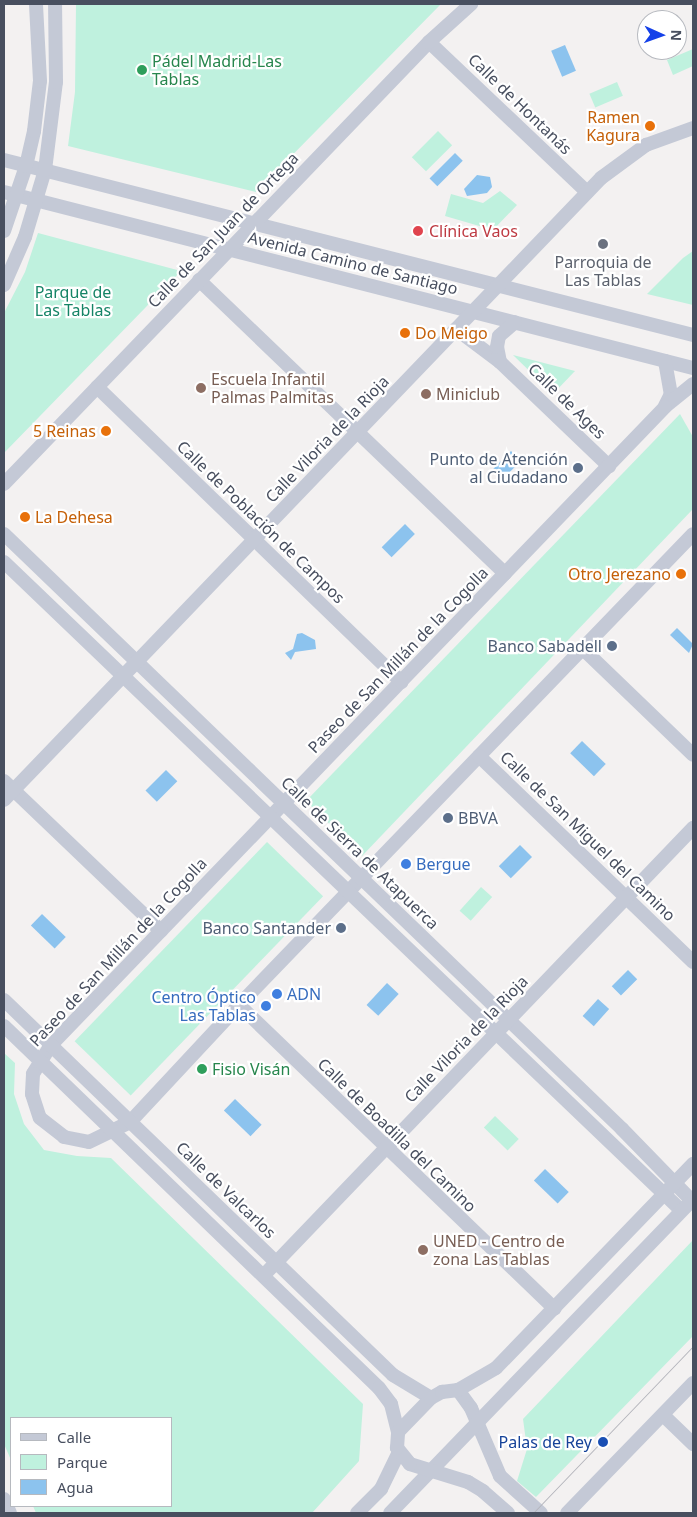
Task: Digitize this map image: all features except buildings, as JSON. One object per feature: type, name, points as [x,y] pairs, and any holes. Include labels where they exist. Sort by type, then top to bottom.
[{"type":"street","points":[[4,231],[10,194],[26,166],[40,81],[36,4]]},
{"type":"street","points":[[4,285],[36,200],[45,170],[56,82],[55,4]]},
{"type":"street","name":"Calle de San Juan de Ortega","points":[[4,484],[428,42],[472,4]]},
{"type":"street","name":"Calle de Hontanás","points":[[428,42],[587,192]]},
{"type":"street","name":"Calle Viloria de la Rioja","points":[[7,790],[136,664],[600,178],[646,145],[693,128]]},
{"type":"street","name":"Avenida Camino de Santiago","points":[[4,160],[693,335]]},
{"type":"street","name":"Avenida Camino de Santiago","points":[[10,194],[693,368]]},
{"type":"street","points":[[199,280],[505,573]]},
{"type":"street","points":[[500,362],[497,347],[499,336],[515,322]]},
{"type":"street","name":"Calle de Ages","points":[[456,329],[500,362],[609,466]]},
{"type":"street","points":[[665,361],[671,394],[665,407]]},
{"type":"street","name":"Paseo de San Millán de la Cogolla","points":[[691,540],[582,648],[239,1005],[130,1122],[89,1142],[64,1137],[40,1118],[32,1094],[33,1074],[39,1060],[51,1045],[665,407],[693,385]]},
{"type":"street","name":"Calle de Población de Campos","points":[[97,387],[401,682]]},
{"type":"street","name":"Calle de Sierra de Atapuerca","points":[[4,534],[136,664],[509,1020],[669,1188]]},
{"type":"street","name":"Calle de Sierra de Atapuerca","points":[[4,562],[496,1033],[669,1188],[689,1203]]},
{"type":"street","points":[[582,648],[693,755]]},
{"type":"street","name":"Calle de San Miguel del Camino","points":[[479,756],[693,962]]},
{"type":"street","points":[[7,790],[161,931]]},
{"type":"street","name":"Calle Viloria de la Rioja","points":[[264,1275],[693,828]]},
{"type":"street","name":"Calle de Valcarlos","points":[[4,1000],[393,1375],[431,1398]]},
{"type":"street","name":"Calle de Boadilla del Camino","points":[[239,1005],[385,1148],[555,1309]]},
{"type":"street","points":[[4,1026],[264,1275],[379,1388],[391,1404],[398,1432],[399,1452],[381,1489],[357,1513]]},
{"type":"street","points":[[398,1432],[431,1398],[442,1392],[458,1390],[496,1368],[693,1164]]},
{"type":"street","points":[[390,1513],[477,1426],[689,1203]]},
{"type":"street","points":[[567,1513],[693,1383]]},
{"type":"street","points":[[458,1390],[471,1408],[477,1426],[500,1476],[541,1513]]},
{"type":"street","points":[[662,1415],[693,1444]]},
{"type":"street","points":[[399,1452],[410,1464],[432,1470],[484,1491],[508,1513]]},
{"type":"street","points":[[4,1500],[10,1513]]},
{"type":"green space","points":[[76,4],[441,4],[256,192],[68,146],[75,92]]},
{"type":"green space","points":[[693,49],[693,66],[673,75],[667,60],[687,60],[687,52]]},
{"type":"green space","points":[[617,82],[623,96],[595,108],[589,94]]},
{"type":"green space","points":[[438,131],[452,145],[426,171],[412,157]]},
{"type":"green space","points":[[500,191],[517,205],[493,230],[445,216],[451,194],[483,203]]},
{"type":"green space","name":"Parque de Las Tablas","points":[[38,233],[181,271],[4,453],[4,313],[25,272]]},
{"type":"green space","points":[[693,251],[693,305],[647,294],[683,258]]},
{"type":"green space","points":[[513,355],[575,371],[553,394]]},
{"type":"green space","points":[[680,414],[693,437],[693,509],[362,856],[306,801]]},
{"type":"green space","points":[[267,842],[323,896],[131,1095],[75,1041]]},
{"type":"green space","points":[[481,887],[492,897],[471,921],[460,911]]},
{"type":"green space","points":[[4,1053],[15,1063],[14,1094],[24,1124],[44,1150],[77,1156],[111,1158],[363,1404],[359,1461],[312,1513],[36,1513],[33,1507],[172,1507],[172,1417],[10,1417],[10,1458],[4,1444]]},
{"type":"green space","points":[[495,1116],[519,1139],[508,1150],[484,1128]]},
{"type":"green space","points":[[693,1240],[693,1336],[536,1497],[517,1481],[527,1449],[523,1419]]},
{"type":"water","points":[[565,45],[576,71],[562,77],[551,51]]},
{"type":"water","points":[[455,153],[463,161],[437,186],[430,178]]},
{"type":"water","points":[[477,175],[490,177],[492,187],[487,193],[467,196],[464,189]]},
{"type":"water","points":[[511,451],[521,461],[503,479],[493,469]]},
{"type":"water","points":[[405,524],[415,534],[392,557],[382,547]]},
{"type":"water","points":[[677,628],[693,644],[689,653],[670,635]]},
{"type":"water","points":[[302,633],[315,640],[316,649],[295,652],[291,660],[285,653],[293,649],[297,634]]},
{"type":"water","points":[[582,741],[606,764],[594,776],[570,753]]},
{"type":"water","points":[[166,770],[177,781],[157,802],[145,791]]},
{"type":"water","points":[[520,845],[532,857],[511,878],[499,866]]},
{"type":"water","points":[[42,914],[66,937],[55,948],[31,926]]},
{"type":"water","points":[[628,970],[637,979],[621,995],[612,986]]},
{"type":"water","points":[[387,983],[399,994],[378,1016],[367,1005]]},
{"type":"water","points":[[598,999],[609,1009],[594,1026],[583,1016]]},
{"type":"water","points":[[235,1099],[262,1125],[251,1136],[224,1111]]},
{"type":"water","points":[[545,1169],[569,1192],[558,1203],[534,1181]]},
{"type":"tram line","points":[[533,1513],[693,1346]]},
{"type":"place","name":"Pádel Madrid-Las Tablas","points":[[142,70]]},
{"type":"place","name":"Ramen Kagura","points":[[650,126]]},
{"type":"place","name":"Clínica Vaos","points":[[418,231]]},
{"type":"place","name":"Parroquia de Las Tablas","points":[[603,244]]},
{"type":"place","name":"Do Meigo","points":[[405,333]]},
{"type":"place","name":"Escuela Infantil Palmas Palmitas","points":[[201,388]]},
{"type":"place","name":"Miniclub","points":[[426,394]]},
{"type":"place","name":"5 Reinas","points":[[106,431]]},
{"type":"place","name":"Punto de Atención al Ciudadano","points":[[578,468]]},
{"type":"place","name":"La Dehesa","points":[[25,517]]},
{"type":"place","name":"Otro Jerezano","points":[[681,574]]},
{"type":"place","name":"Banco Sabadell","points":[[612,646]]},
{"type":"place","name":"BBVA","points":[[448,818]]},
{"type":"place","name":"Bergue","points":[[406,864]]},
{"type":"place","name":"Banco Santander","points":[[341,928]]},
{"type":"place","name":"ADN","points":[[277,994]]},
{"type":"place","name":"Centro Óptico Las Tablas","points":[[266,1006]]},
{"type":"place","name":"Fisio Visán","points":[[202,1069]]},
{"type":"place","name":"UNED - Centro de zona Las Tablas","points":[[423,1250]]},
{"type":"place","name":"Palas de Rey","points":[[603,1442]]}]
